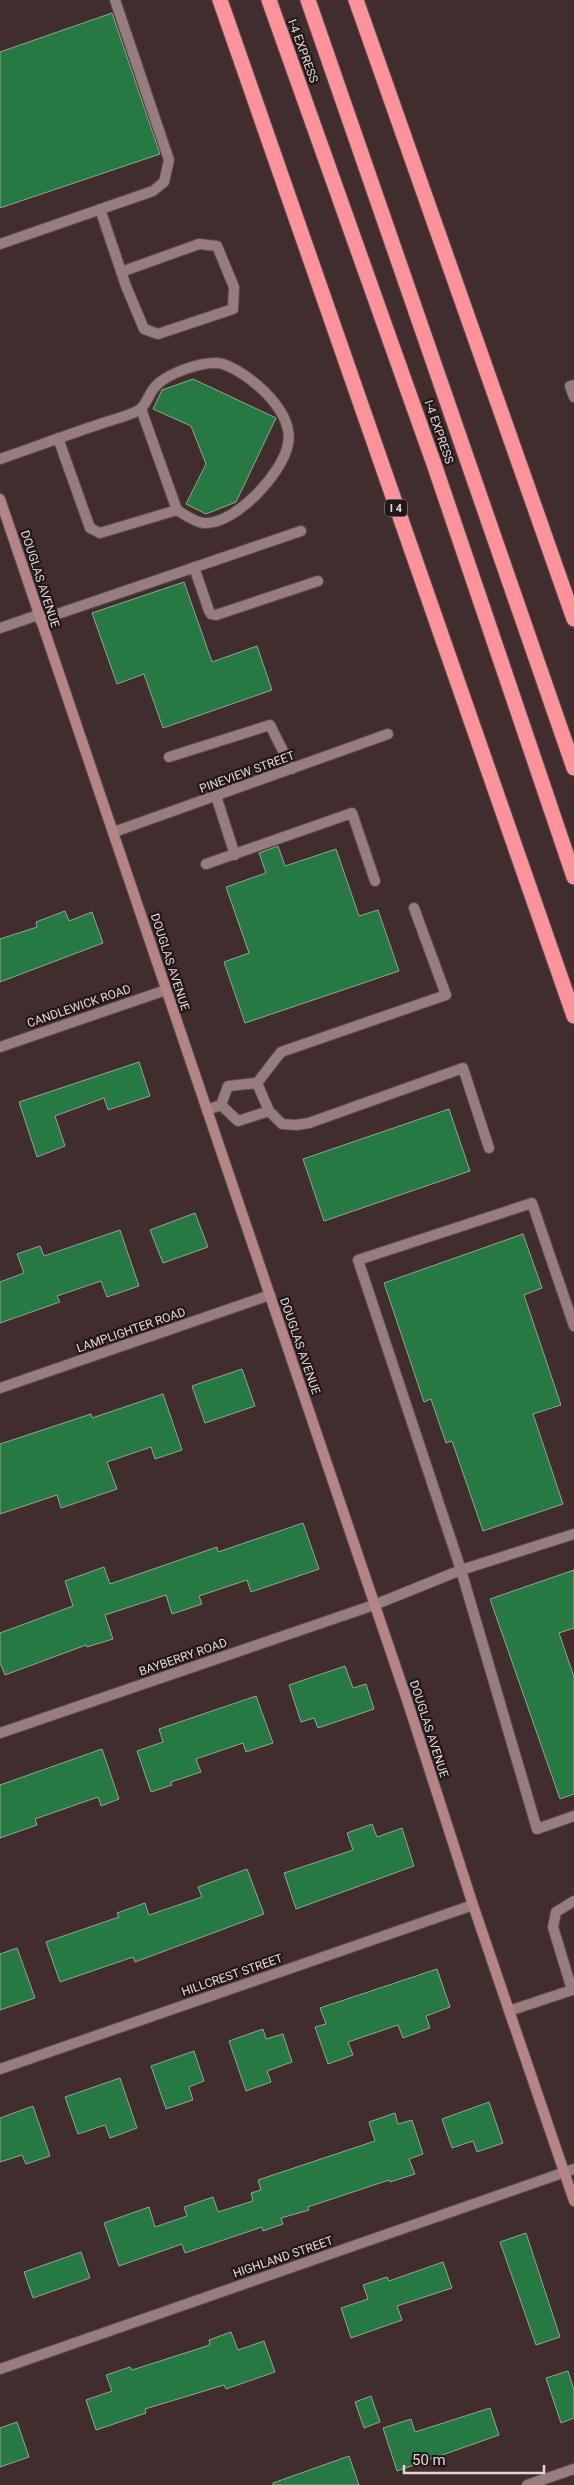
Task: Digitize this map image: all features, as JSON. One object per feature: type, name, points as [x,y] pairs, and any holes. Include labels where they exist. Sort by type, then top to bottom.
[{"type":"highway","name":"I 4","points":[[220,0],[574,1016]]},
{"type":"highway","name":"I-4 EXPRESS","points":[[269,0],[434,464],[574,877]]},
{"type":"highway","name":"I-4 EXPRESS","points":[[308,0],[574,768]]},
{"type":"highway","points":[[356,0],[574,619]]},
{"type":"main road","name":"DOUGLAS AVENUE","points":[[0,498],[406,1697],[509,2011],[569,2171],[574,2202]]},
{"type":"street","points":[[0,244],[153,191],[164,182],[169,160],[115,0]]},
{"type":"street","points":[[100,209],[121,272],[144,329],[158,334],[233,309],[234,287],[217,246],[199,244],[121,272]]},
{"type":"street","points":[[0,459],[141,409],[159,382],[198,365],[221,364],[244,375],[272,399],[281,412],[287,428],[288,443],[278,471],[261,490],[243,506],[225,517],[205,523],[176,510],[141,409]]},
{"type":"street","points":[[572,385],[574,397]]},
{"type":"street","points":[[58,438],[90,528],[100,533],[106,532],[176,510]]},
{"type":"street","points":[[0,628],[301,531]]},
{"type":"street","points":[[194,567],[209,611],[211,614],[216,615],[318,581]]},
{"type":"street","points":[[169,757],[270,725],[292,769]]},
{"type":"street","name":"PINEVIEW STREET","points":[[114,832],[388,734]]},
{"type":"street","points":[[216,796],[234,855]]},
{"type":"street","points":[[206,864],[352,813],[376,881]]},
{"type":"street","points":[[220,1106],[228,1086],[257,1083],[281,1052],[446,995],[414,908]]},
{"type":"street","name":"CANDLEWICK ROAD","points":[[0,1047],[166,990]]},
{"type":"street","points":[[257,1083],[269,1112],[282,1124],[303,1124],[463,1068],[489,1148]]},
{"type":"street","points":[[207,1110],[220,1106]]},
{"type":"street","points":[[220,1106],[238,1122],[269,1112]]},
{"type":"street","points":[[574,1326],[532,1203],[358,1260],[461,1570],[537,1828],[574,1816]]},
{"type":"street","name":"LAMPLIGHTER ROAD","points":[[0,1388],[270,1295]]},
{"type":"street","name":"BAYBERRY ROAD","points":[[0,1733],[374,1605],[461,1570],[574,1534]]},
{"type":"street","points":[[509,2011],[572,1990],[553,1927],[556,1912],[574,1901]]},
{"type":"street","name":"HILLCREST STREET","points":[[0,2069],[473,1905]]},
{"type":"street","name":"HIGHLAND STREET","points":[[0,2369],[569,2171]]},
{"type":"street","points":[[527,2485],[574,2469]]},
{"type":"building","points":[[112,13],[160,154],[0,208],[0,52]]},
{"type":"building","points":[[193,379],[276,418],[236,502],[206,514],[186,504],[206,464],[191,426],[153,409],[162,390]]},
{"type":"building","points":[[184,582],[212,662],[257,646],[272,690],[163,728],[144,674],[117,684],[92,613]]},
{"type":"building","points":[[278,846],[285,866],[336,849],[359,916],[378,910],[399,971],[245,1023],[224,962],[249,953],[226,887],[266,873],[259,853]]},
{"type":"building","points":[[65,911],[69,921],[92,912],[103,943],[0,982],[0,939],[37,927],[36,922]]},
{"type":"building","points":[[139,1062],[150,1096],[108,1110],[104,1098],[55,1116],[65,1146],[37,1157],[19,1102]]},
{"type":"building","points":[[449,1109],[470,1171],[324,1221],[303,1159]]},
{"type":"building","points":[[195,1213],[208,1247],[163,1263],[150,1230]]},
{"type":"building","points":[[120,1230],[139,1286],[107,1297],[101,1281],[57,1296],[60,1302],[0,1323],[0,1282],[24,1273],[17,1254],[40,1246],[44,1256]]},
{"type":"building","points":[[523,1234],[542,1288],[524,1295],[561,1405],[533,1414],[563,1504],[483,1531],[452,1441],[446,1443],[431,1399],[424,1402],[384,1283]]},
{"type":"building","points":[[242,1369],[255,1406],[205,1423],[192,1386]]},
{"type":"building","points":[[163,1394],[182,1450],[155,1459],[151,1447],[107,1462],[117,1489],[61,1508],[57,1495],[0,1514],[0,1444],[91,1414],[92,1418]]},
{"type":"building","points":[[303,1523],[319,1569],[251,1592],[247,1580],[199,1596],[202,1604],[172,1614],[166,1595],[105,1615],[113,1639],[87,1647],[86,1645],[5,1675],[0,1663],[0,1633],[73,1606],[65,1581],[104,1567],[110,1584],[217,1547],[218,1552]]},
{"type":"building","points":[[574,1570],[574,1628],[559,1633],[574,1677],[574,1794],[560,1799],[490,1599]]},
{"type":"building","points":[[345,1666],[353,1688],[366,1684],[374,1709],[318,1728],[314,1718],[301,1722],[289,1685]]},
{"type":"building","points":[[256,1696],[273,1743],[246,1752],[243,1743],[196,1759],[201,1772],[171,1782],[172,1785],[151,1792],[137,1751],[163,1742],[159,1729]]},
{"type":"building","points":[[102,1749],[119,1799],[101,1806],[98,1797],[35,1819],[37,1825],[0,1838],[0,1785]]},
{"type":"building","points":[[372,1824],[377,1837],[402,1828],[414,1866],[296,1909],[284,1873],[353,1850],[347,1833]]},
{"type":"building","points":[[247,1869],[264,1914],[135,1962],[133,1957],[60,1982],[46,1942],[119,1917],[117,1913],[145,1903],[149,1915],[202,1897],[198,1887]]},
{"type":"building","points":[[17,1948],[35,1998],[0,2010],[0,1954]]},
{"type":"building","points":[[437,1969],[450,2007],[426,2016],[430,2028],[403,2038],[398,2025],[348,2042],[353,2055],[328,2064],[315,2027],[326,2024],[320,2008]]},
{"type":"building","points":[[263,2029],[266,2039],[283,2034],[292,2062],[267,2071],[271,2082],[246,2091],[229,2041]]},
{"type":"building","points":[[194,2051],[204,2081],[189,2087],[193,2100],[166,2109],[151,2066]]},
{"type":"building","points":[[120,2078],[137,2128],[110,2138],[105,2125],[78,2134],[65,2097]]},
{"type":"building","points":[[489,2102],[503,2143],[477,2152],[473,2141],[452,2148],[442,2119]]},
{"type":"building","points":[[33,2106],[50,2156],[26,2164],[22,2155],[0,2162],[0,2118]]},
{"type":"building","points":[[395,2113],[398,2124],[412,2120],[423,2154],[409,2159],[415,2174],[390,2182],[389,2180],[308,2207],[309,2210],[281,2218],[283,2224],[263,2231],[262,2227],[185,2253],[182,2244],[119,2266],[104,2223],[149,2207],[155,2227],[187,2216],[184,2207],[213,2197],[218,2212],[253,2201],[251,2193],[261,2190],[258,2180],[375,2141],[369,2122]]},
{"type":"building","points":[[526,2233],[560,2337],[536,2345],[500,2242]]},
{"type":"building","points":[[81,2252],[90,2278],[33,2298],[24,2272]]},
{"type":"building","points":[[443,2262],[452,2288],[397,2306],[402,2320],[351,2338],[341,2308],[368,2299],[363,2285],[387,2277],[389,2281]]},
{"type":"building","points":[[231,2332],[238,2350],[264,2341],[275,2372],[226,2389],[224,2385],[145,2409],[146,2413],[96,2430],[86,2400],[112,2391],[106,2375],[130,2367],[132,2370],[210,2345],[209,2340]]},
{"type":"building","points":[[568,2371],[574,2390],[574,2418],[561,2423],[546,2378]]},
{"type":"building","points":[[371,2396],[380,2422],[364,2428],[355,2402]]},
{"type":"building","points":[[490,2408],[499,2435],[397,2471],[383,2428],[411,2419],[415,2432]]},
{"type":"building","points":[[17,2422],[29,2457],[0,2467],[0,2428]]},
{"type":"building","points":[[349,2456],[359,2485],[273,2485],[273,2483]]}]
